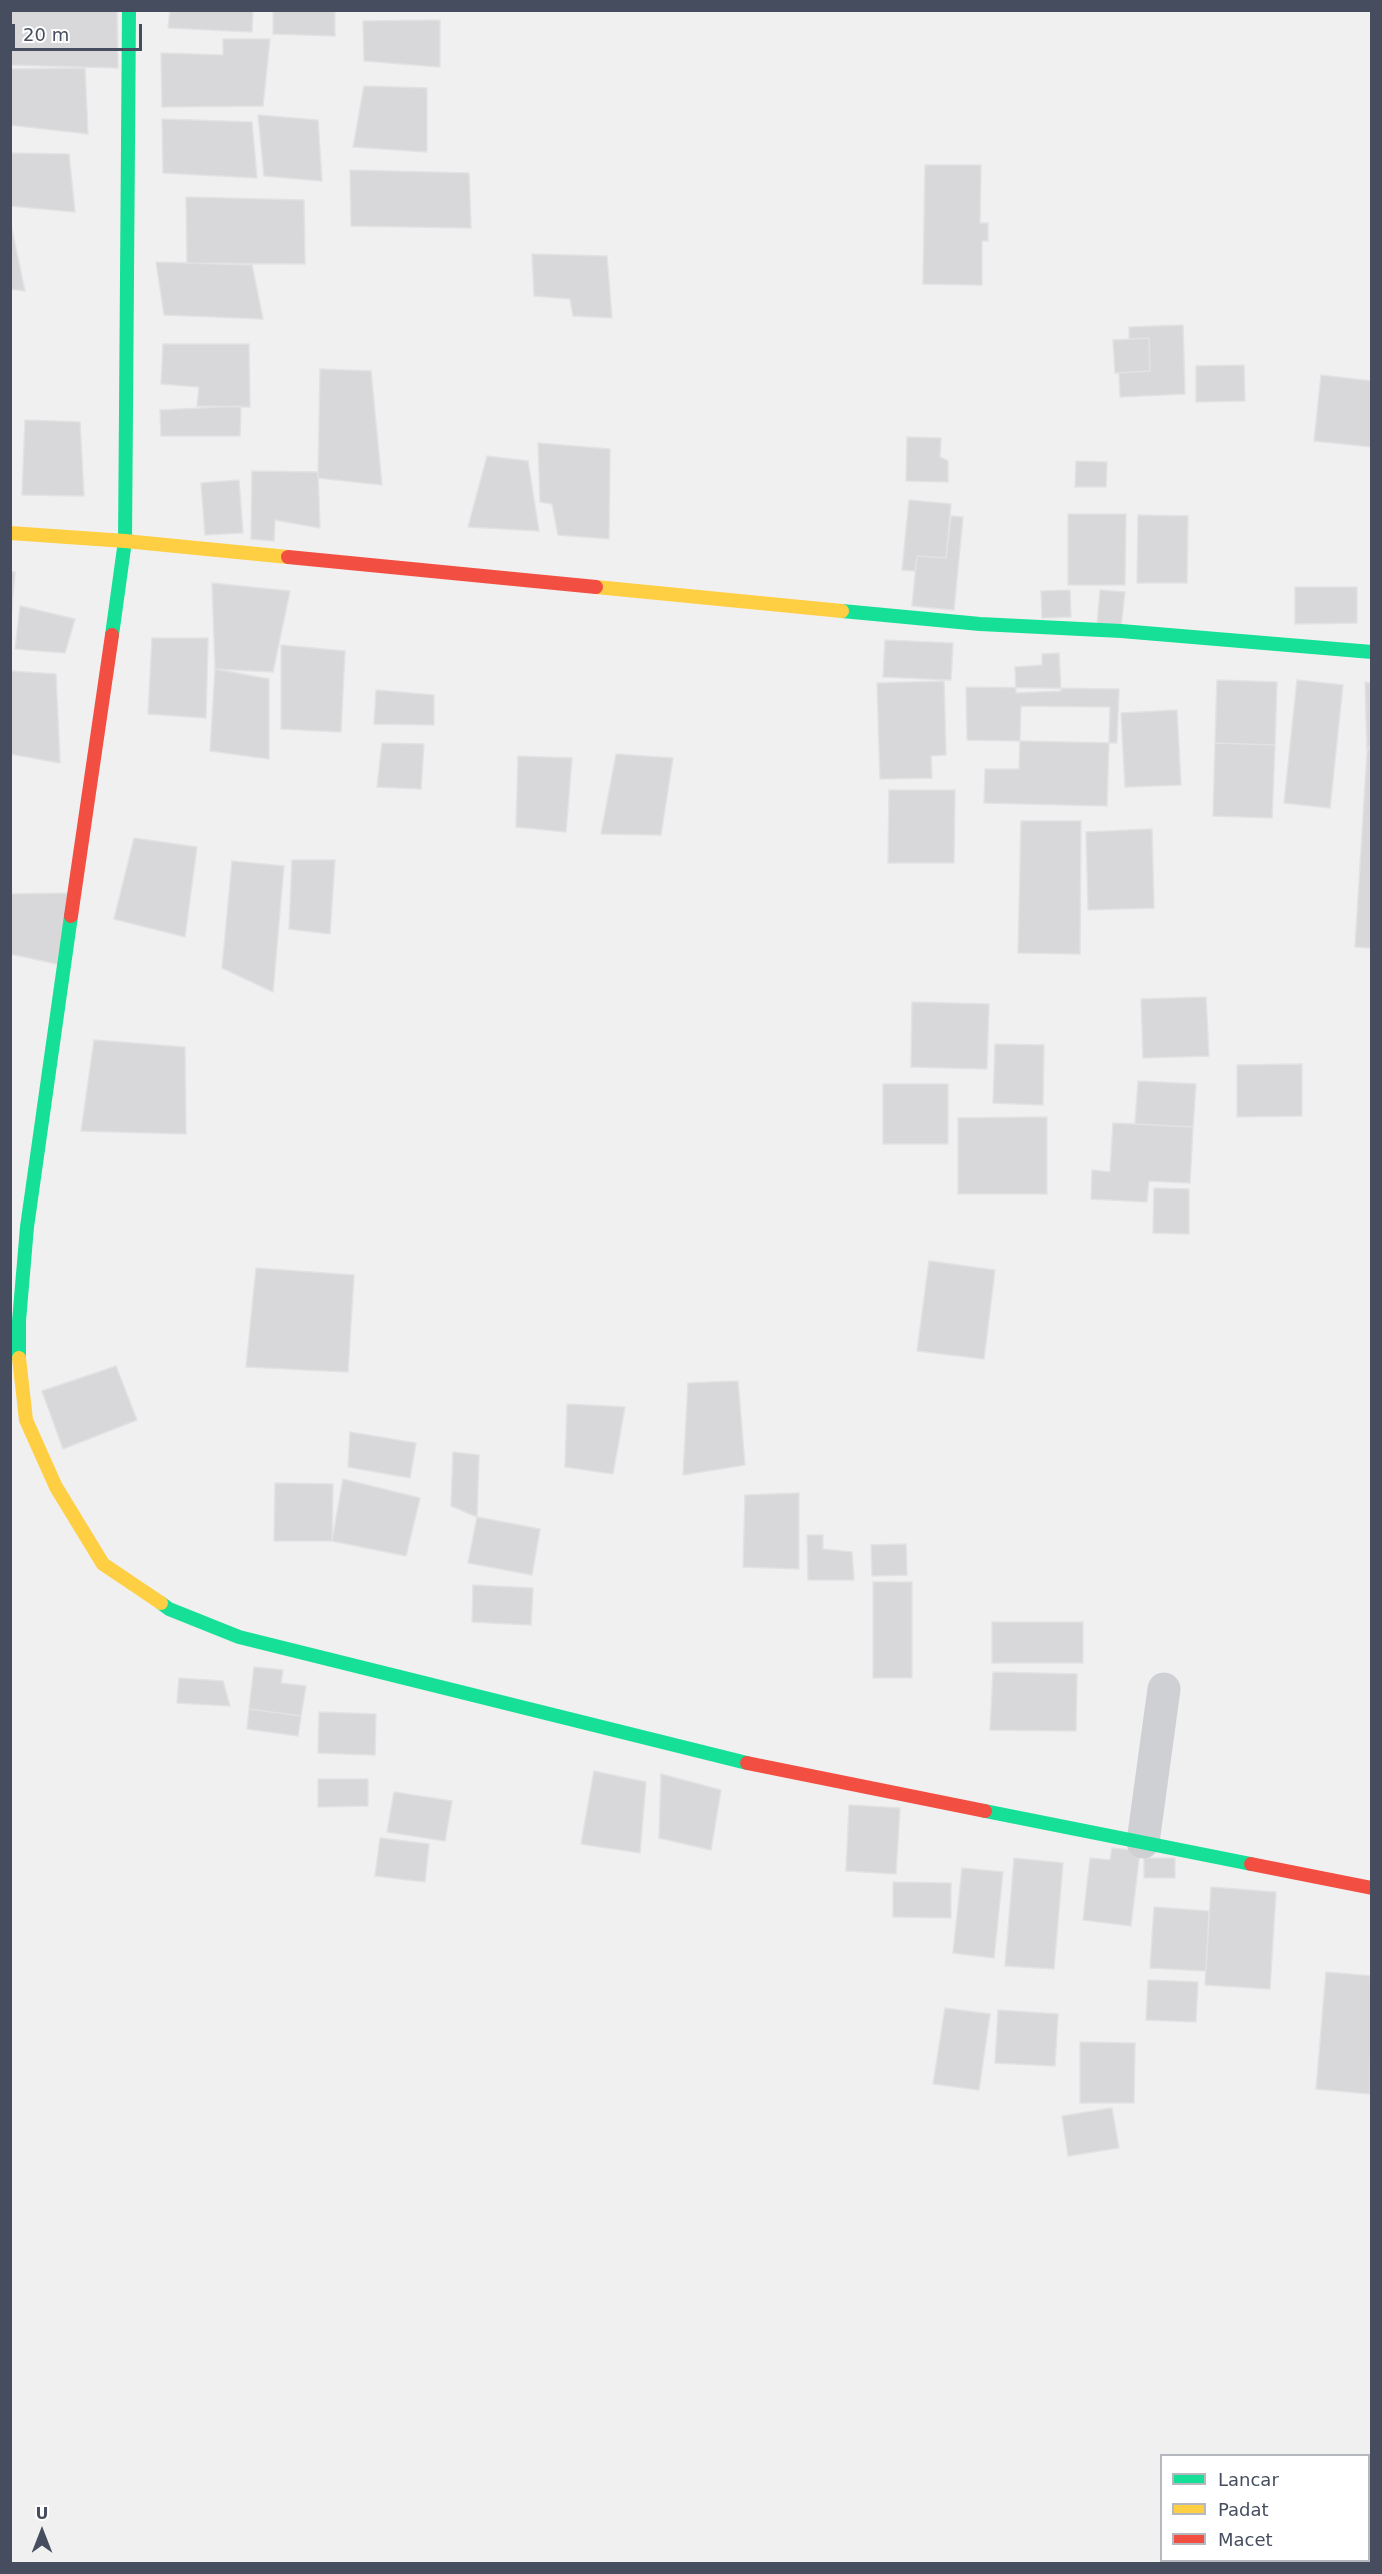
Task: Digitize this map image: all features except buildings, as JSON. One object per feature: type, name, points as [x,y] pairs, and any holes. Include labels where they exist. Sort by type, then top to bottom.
[{"type":"street","points":[[129,10],[125,541],[19,1241],[19,1362],[26,1420],[56,1487],[104,1564],[169,1609],[239,1637],[712,1756],[1371,1888]]},
{"type":"street","points":[[10,533],[125,541],[980,624],[1121,631],[1371,652]]},
{"type":"street","points":[[1143,1842],[1164,1689]]},
{"type":"traffic: fast","points":[[112,635],[125,541],[129,10]]},
{"type":"traffic: fast","points":[[842,611],[980,624],[1121,631],[1372,652]]},
{"type":"traffic: fast","points":[[19,1358],[19,1321],[27,1227],[71,916]]},
{"type":"traffic: fast","points":[[161,1603],[169,1609],[239,1637],[747,1763]]},
{"type":"traffic: fast","points":[[985,1811],[1251,1864]]},
{"type":"traffic: slow","points":[[10,533],[125,541],[288,557]]},
{"type":"traffic: slow","points":[[596,587],[842,611]]},
{"type":"traffic: slow","points":[[19,1358],[26,1420],[56,1487],[103,1564],[161,1603]]},
{"type":"traffic: jam","points":[[288,557],[596,587]]},
{"type":"traffic: jam","points":[[71,916],[112,635]]},
{"type":"traffic: jam","points":[[747,1763],[985,1811]]},
{"type":"traffic: jam","points":[[1251,1864],[1372,1888]]}]
